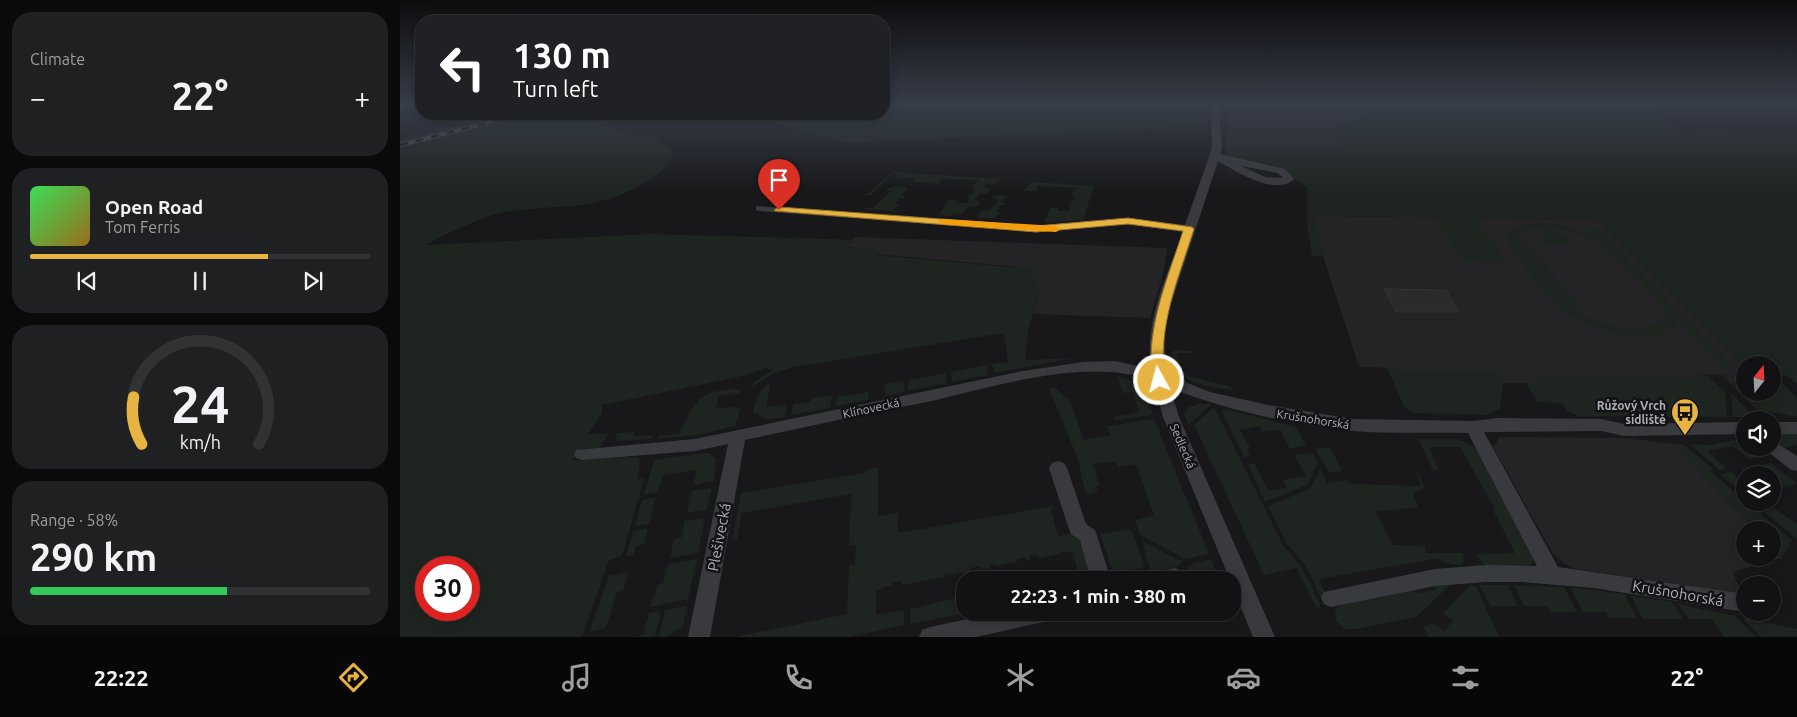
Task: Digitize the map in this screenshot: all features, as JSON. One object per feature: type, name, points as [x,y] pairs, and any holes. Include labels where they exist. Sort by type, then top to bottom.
[{"type":"street","name":"Sedlecká","points":[[1216,134],[1219,157],[1189,229],[1159,323],[1156,356],[1159,380],[1171,417],[1264,637]]},
{"type":"street","points":[[1219,157],[1281,171],[1289,179],[1276,182],[1259,178],[1219,157]]},
{"type":"street","points":[[760,208],[1036,229],[1128,221],[1189,229]]},
{"type":"street","name":"Klínovecká","points":[[582,454],[695,445],[1014,378],[1083,367],[1115,366],[1139,370],[1159,380]]},
{"type":"street","name":"Krušnohorská","points":[[1159,380],[1206,396],[1318,420],[1353,425],[1473,427],[1507,424],[1601,425],[1624,430],[1736,428]]},
{"type":"street","points":[[1473,427],[1552,575]]},
{"type":"street","points":[[1781,428],[1797,428]]},
{"type":"street","name":"Plešivecká","points":[[698,637],[738,436]]},
{"type":"street","points":[[1781,453],[1797,465]]},
{"type":"street","points":[[1058,468],[1078,529],[1088,536],[1098,571]]},
{"type":"street","name":"Krušnohorská","points":[[1331,598],[1448,576],[1552,575],[1630,585],[1736,603]]},
{"type":"street","points":[[930,637],[1006,621]]},
{"type":"shaded area","points":[[422,134],[453,134],[400,147],[400,139]]},
{"type":"shaded area","points":[[453,134],[626,134],[654,138],[674,151],[661,171],[641,185],[622,194],[588,204],[500,213],[473,222],[426,245],[651,234],[829,239],[851,240],[846,247],[878,250],[876,255],[1033,269],[1031,275],[1037,275],[1037,292],[1039,293],[1028,330],[1025,360],[1075,358],[994,373],[992,364],[1008,362],[1004,333],[794,367],[774,373],[752,387],[754,382],[773,370],[767,368],[738,377],[602,405],[602,413],[588,434],[609,434],[599,448],[579,450],[573,460],[639,457],[640,464],[637,479],[644,479],[622,556],[609,560],[582,637],[400,637],[400,147]]},
{"type":"shaded area","points":[[814,134],[1042,134],[849,143]]},
{"type":"shaded area","points":[[1227,134],[1351,134],[1343,150],[1225,148]]},
{"type":"shaded area","points":[[1336,134],[1797,134],[1797,384],[1788,376],[1781,376],[1781,356],[1736,357],[1596,219],[1314,216],[1323,256],[1312,256],[1307,225],[1307,187],[1270,164],[1227,158],[1225,148],[1342,150]]},
{"type":"shaded area","points":[[893,172],[1000,179],[995,184],[987,183],[984,187],[990,190],[987,194],[981,193],[974,200],[980,202],[975,208],[968,207],[962,214],[953,214],[951,216],[939,215],[949,199],[957,200],[956,203],[967,203],[969,196],[966,195],[973,193],[974,188],[971,188],[979,180],[941,179],[939,184],[912,182],[915,179],[901,177],[896,180],[898,174],[893,173],[871,195],[861,195],[869,193]]},
{"type":"shaded area","points":[[1032,182],[1094,186],[1083,220],[1044,223],[1051,207],[1058,208],[1058,211],[1069,211],[1070,203],[1067,203],[1073,201],[1074,196],[1070,195],[1077,188],[1038,186],[1037,191],[1023,191]]},
{"type":"shaded area","points":[[896,186],[908,188],[902,195],[906,196],[899,198],[896,203],[899,205],[892,210],[904,212],[863,209],[866,207],[873,208],[891,191],[885,190]]},
{"type":"shaded area","points":[[998,195],[1007,196],[1001,202],[1006,203],[999,206],[998,211],[1001,213],[994,218],[977,218],[982,210],[989,211],[999,200],[992,198]]},
{"type":"shaded area","points":[[1313,216],[1596,219],[1736,357],[1736,375],[1697,374],[1700,378],[1533,377],[1537,383],[1503,383],[1496,371],[1396,371],[1395,368],[1359,367],[1323,256]]},
{"type":"shaded area","points":[[1436,219],[1476,220],[1508,262],[1464,261]]},
{"type":"shaded area","points":[[1540,223],[1561,225],[1592,234],[1587,228],[1596,228],[1735,366],[1723,366],[1678,320],[1669,330],[1656,335],[1639,336],[1604,330],[1587,324],[1562,310],[1534,279],[1509,244],[1508,238],[1513,230],[1523,225]],"holes":[[[1537,228],[1558,229],[1576,233],[1592,240],[1620,261],[1660,302],[1665,313],[1662,322],[1643,329],[1623,328],[1599,322],[1578,313],[1564,301],[1519,245],[1521,235],[1530,230]]]},
{"type":"shaded area","points":[[1544,229],[1548,229],[1573,242],[1559,245],[1543,242],[1546,231]]},
{"type":"shaded area","points":[[854,237],[1167,248],[1163,274],[1150,318],[1033,314],[1039,293],[1037,293],[1037,279],[1018,267],[875,254],[878,250],[846,247]]},
{"type":"shaded area","points":[[1520,243],[1527,243],[1582,309],[1574,309]]},
{"type":"shaded area","points":[[1174,350],[1194,351],[1194,353],[1177,353],[1180,367],[1188,376],[1232,387],[1231,390],[1203,385],[1187,378],[1174,367],[1169,358]]},
{"type":"shaded area","points":[[987,365],[987,375],[952,382],[951,372]]},
{"type":"shaded area","points":[[1387,368],[1395,368],[1397,371],[1496,371],[1503,383],[1500,409],[1487,415],[1414,413],[1404,407]]},
{"type":"shaded area","points":[[946,373],[946,383],[908,391],[909,380]]},
{"type":"shaded area","points":[[1697,374],[1707,375],[1725,392],[1727,417],[1579,416],[1567,411],[1562,403],[1537,402],[1526,383],[1536,383],[1533,377],[1700,378]]},
{"type":"shaded area","points":[[1722,375],[1736,375],[1736,389]]},
{"type":"shaded area","points":[[1117,376],[1142,384],[1153,415],[1115,420],[1114,417],[1140,412],[1132,392],[1123,393]]},
{"type":"shaded area","points":[[904,381],[904,392],[886,396],[884,384]]},
{"type":"shaded area","points":[[771,382],[766,407],[787,405],[785,417],[766,420],[753,413],[759,395]]},
{"type":"shaded area","points":[[1781,382],[1797,398],[1797,417],[1781,414],[1781,411],[1756,409],[1748,401],[1781,401]]},
{"type":"shaded area","points":[[1055,388],[1071,402],[1083,440],[1110,435],[1107,426],[1154,419],[1209,554],[1185,559],[1140,535],[1135,520],[1154,516],[1136,464],[1118,467],[1115,461],[1093,464],[1099,485],[1096,486],[1098,492],[1086,495],[1078,459],[1049,389]]},
{"type":"shaded area","points":[[734,389],[742,391],[738,394],[719,395],[716,408],[733,407],[741,409],[735,426],[698,435],[658,439],[660,435],[679,434],[694,406],[704,396],[721,390]]},
{"type":"shaded area","points":[[869,392],[868,400],[836,406],[837,397]]},
{"type":"shaded area","points":[[1731,393],[1736,401],[1739,401],[1748,411],[1736,411],[1736,417],[1733,417]]},
{"type":"shaded area","points":[[832,396],[830,408],[791,415],[793,404],[810,402],[811,398]]},
{"type":"shaded area","points":[[1199,404],[1212,404],[1188,425],[1184,415],[1187,408]]},
{"type":"shaded area","points":[[1214,407],[1283,545],[1301,566],[1320,604],[1319,609],[1317,609],[1296,568],[1264,575],[1194,425]]},
{"type":"shaded area","points":[[1224,409],[1296,427],[1306,445],[1290,449],[1280,430],[1263,432],[1260,426],[1240,430],[1250,448],[1247,449],[1250,456],[1244,457],[1222,411]]},
{"type":"shaded area","points":[[635,432],[633,436],[653,435],[651,439],[615,441],[617,433]]},
{"type":"shaded area","points":[[1781,433],[1797,433],[1797,445],[1785,448],[1781,445]]},
{"type":"shaded area","points":[[1500,437],[1627,438],[1673,444],[1747,521],[1736,521],[1736,566],[1754,566],[1733,572],[1736,579],[1736,593],[1575,569],[1568,566],[1553,554],[1493,447]]},
{"type":"shaded area","points":[[1418,439],[1457,439],[1478,449],[1535,559],[1529,567],[1499,570],[1487,566],[1482,561],[1476,554],[1515,553],[1493,510],[1495,509],[1460,447],[1429,447],[1439,470],[1433,470]]},
{"type":"shaded area","points":[[1736,441],[1736,449],[1732,446],[1707,451],[1726,468],[1720,470],[1689,444],[1709,445]]},
{"type":"shaded area","points":[[1673,444],[1683,444],[1712,468],[1711,472],[1736,493],[1736,509]]},
{"type":"shaded area","points":[[1330,447],[1342,471],[1329,473],[1315,449]]},
{"type":"shaded area","points":[[709,453],[716,459],[714,481],[693,485],[697,470],[663,475],[657,493],[644,494],[654,460]]},
{"type":"shaded area","points":[[1313,453],[1318,463],[1307,485],[1265,502],[1248,464],[1254,463],[1269,491],[1287,488],[1283,480],[1306,476],[1294,455]]},
{"type":"shaded area","points":[[1745,456],[1763,457],[1749,459]]},
{"type":"shaded area","points":[[1771,463],[1775,466],[1757,466]]},
{"type":"shaded area","points":[[878,468],[878,516],[898,513],[898,533],[1054,506],[1051,510],[1058,536],[1075,533],[1085,539],[1091,571],[1078,571],[1073,552],[1060,552],[1060,554],[1039,558],[1038,555],[1029,556],[1030,560],[1027,560],[1026,557],[1017,559],[1017,562],[996,566],[995,564],[990,565],[990,568],[981,569],[980,566],[971,568],[971,571],[956,571],[956,574],[944,574],[944,577],[902,585],[901,581],[892,583],[892,587],[884,586],[884,588],[876,590],[876,615],[904,610],[904,625],[849,637],[735,637],[847,614],[849,566],[855,565],[856,545],[849,546],[851,494],[742,513],[737,539],[732,540],[741,493],[865,473],[866,470]]},
{"type":"shaded area","points":[[1320,468],[1327,483],[1346,480],[1349,484],[1421,486],[1416,470],[1425,488],[1413,493],[1418,507],[1376,512],[1392,545],[1425,546],[1426,553],[1463,553],[1464,562],[1461,565],[1444,563],[1440,558],[1319,579],[1329,601],[1322,600],[1305,565],[1287,544],[1268,506],[1311,488]]},
{"type":"shaded area","points":[[1781,471],[1797,484],[1783,487],[1781,485]]},
{"type":"shaded area","points":[[1731,472],[1736,476],[1736,487],[1720,474]]},
{"type":"shaded area","points":[[712,488],[707,510],[687,513],[692,491]]},
{"type":"shaded area","points":[[656,497],[649,524],[635,526],[642,500]]},
{"type":"shaded area","points":[[1738,511],[1757,511],[1769,521],[1747,521]]},
{"type":"shaded area","points":[[1778,511],[1797,524],[1797,539],[1781,526],[1781,521],[1775,521],[1764,512]]},
{"type":"shaded area","points":[[705,518],[698,553],[670,558],[674,539],[681,538],[685,521]]},
{"type":"shaded area","points":[[648,528],[644,544],[636,546],[634,555],[626,556],[633,531]]},
{"type":"shaded area","points":[[1131,529],[1145,567],[1114,571],[1100,534]]},
{"type":"shaded area","points":[[1781,531],[1792,540],[1781,557]]},
{"type":"shaded area","points":[[1142,541],[1183,562],[1174,568],[1151,571]]},
{"type":"shaded area","points":[[697,559],[688,599],[650,607],[657,585],[663,583],[668,564]]},
{"type":"shaded area","points":[[1211,559],[1216,571],[1187,571],[1188,567],[1194,563]]},
{"type":"shaded area","points":[[629,572],[623,591],[617,592],[606,628],[589,632],[609,576]]},
{"type":"shaded area","points":[[1432,583],[1449,584],[1416,617],[1356,629],[1345,629],[1336,621],[1335,609],[1342,605],[1405,592],[1408,588],[1412,587],[1416,593],[1436,590]]},
{"type":"shaded area","points":[[1470,585],[1476,586],[1499,637],[1429,637],[1423,627],[1434,623],[1444,631],[1453,621],[1443,614]]},
{"type":"shaded area","points":[[1479,585],[1508,585],[1518,606],[1490,606]]},
{"type":"shaded area","points":[[1514,585],[1564,587],[1577,612],[1550,612],[1547,606],[1524,606]]},
{"type":"shaded area","points":[[1570,587],[1624,594],[1637,618],[1609,618],[1606,612],[1583,612]]},
{"type":"shaded area","points":[[1631,596],[1672,602],[1683,619],[1643,619]]},
{"type":"shaded area","points":[[956,598],[956,615],[910,624],[910,609]]},
{"type":"shaded area","points":[[1678,604],[1735,616],[1736,621],[1740,621],[1756,637],[1724,637],[1712,619],[1689,619]]},
{"type":"shaded area","points":[[687,606],[683,626],[666,637],[659,637],[665,610]]},
{"type":"shaded area","points":[[661,611],[655,637],[632,637],[643,635],[649,613]]},
{"type":"shaded area","points":[[1745,621],[1757,621],[1797,629],[1797,637],[1761,637]]},
{"type":"building","points":[[1384,289],[1446,290],[1459,312],[1396,312]]},
{"type":"railway","points":[[400,145],[445,134]]},
{"type":"slow traffic","points":[[943,222],[1056,229]]},
{"type":"place","name":"Růžový Vrch sídliště","points":[[1685,436]]},
{"type":"route","points":[[779,210],[1036,229],[1070,228],[1128,221],[1189,229],[1159,323],[1156,356],[1159,380]]}]
